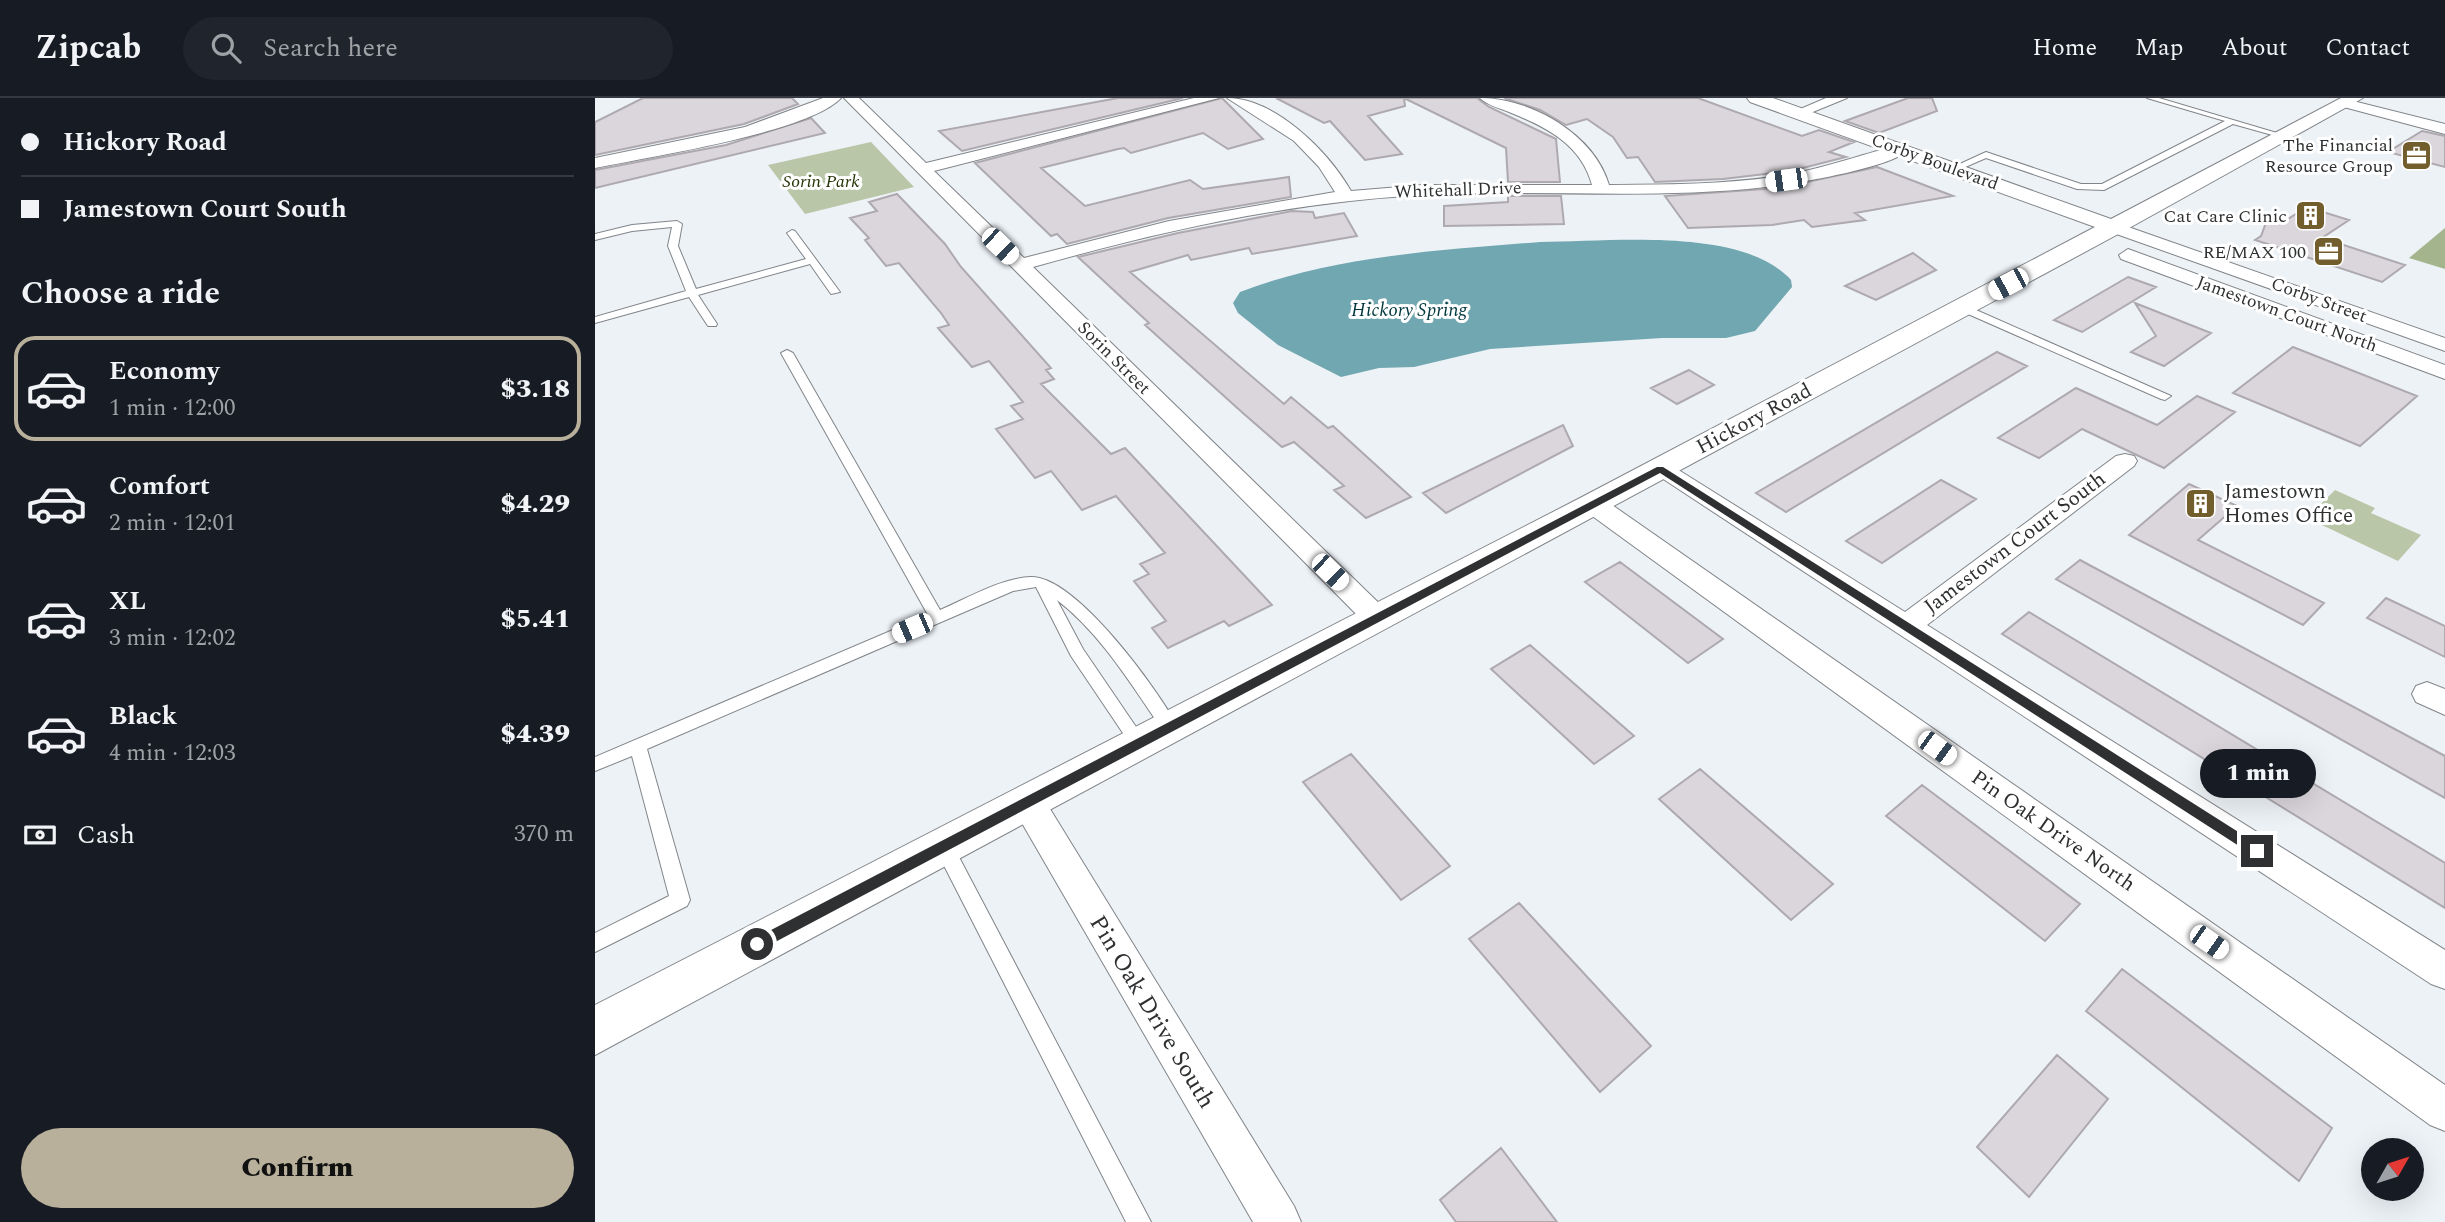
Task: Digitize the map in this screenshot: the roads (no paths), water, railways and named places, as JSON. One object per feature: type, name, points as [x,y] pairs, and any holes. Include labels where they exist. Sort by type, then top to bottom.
[{"type":"street","points":[[595,163],[756,127],[834,98]]},
{"type":"street","name":"Sorin Street","points":[[851,98],[1377,618]]},
{"type":"street","points":[[923,169],[1212,98]]},
{"type":"street","points":[[1234,98],[1296,134],[1314,149],[1328,164],[1346,197]]},
{"type":"street","points":[[1487,98],[1546,124],[1576,142],[1595,162],[1601,188]]},
{"type":"street","name":"Corby Boulevard","points":[[1756,98],[1953,169],[2121,241]]},
{"type":"street","points":[[1798,113],[1840,98]]},
{"type":"street","points":[[2349,100],[2445,129]]},
{"type":"street","name":"Hickory Road","points":[[595,1031],[1963,308],[2121,241],[2283,136],[2349,100]]},
{"type":"street","name":"Whitehall Drive","points":[[1020,265],[1185,222],[1346,197],[1421,190],[1729,186],[1769,183],[1837,170],[1900,150]]},
{"type":"street","name":"Corby Street","points":[[2121,241],[2445,345]]},
{"type":"street","name":"Jamestown Court North","points":[[2121,241],[2445,372]]},
{"type":"street","name":"Jamestown Court South","points":[[1906,626],[2125,461]]},
{"type":"street","name":"Jamestown Court South","points":[[1660,469],[2445,971]]},
{"type":"street","name":"Pin Oak Drive North","points":[[1593,505],[2445,1110]]},
{"type":"street","name":"Pin Oak Drive South","points":[[1027,801],[1278,1222]]},
{"type":"lane","points":[[2151,98],[2283,136]]},
{"type":"lane","points":[[1953,169],[1986,155],[2080,187],[2104,187],[2232,121]]},
{"type":"lane","points":[[595,237],[632,228],[677,224],[673,246],[692,293],[712,324]]},
{"type":"lane","points":[[792,233],[835,292]]},
{"type":"lane","points":[[595,320],[811,261]]},
{"type":"lane","points":[[1963,308],[2165,396]]},
{"type":"lane","points":[[787,354],[937,617]]},
{"type":"lane","points":[[595,764],[937,617],[1023,583],[1041,583],[1063,595],[1084,614],[1155,735]]},
{"type":"lane","points":[[1041,583],[1077,652],[1155,735]]},
{"type":"lane","points":[[595,943],[680,900],[638,746]]},
{"type":"lane","points":[[943,846],[1139,1222]]},
{"type":"water","name":"Hickory Spring","points":[[1637,240],[1708,244],[1741,251],[1769,263],[1791,280],[1792,287],[1755,331],[1726,338],[1662,338],[1490,349],[1414,367],[1379,368],[1341,377],[1278,345],[1238,313],[1233,303],[1240,292],[1312,270],[1350,262],[1540,242]]},
{"type":"place","name":"The Financial Resource Group","points":[[2416,155]]},
{"type":"place","name":"Cat Care Clinic","points":[[2310,216]]},
{"type":"place","name":"RE/MAX 100","points":[[2329,252]]},
{"type":"place","name":"Jamestown Homes Office","points":[[2201,504]]},
{"type":"park label","name":"Sorin Park","points":[[821,181]]}]
